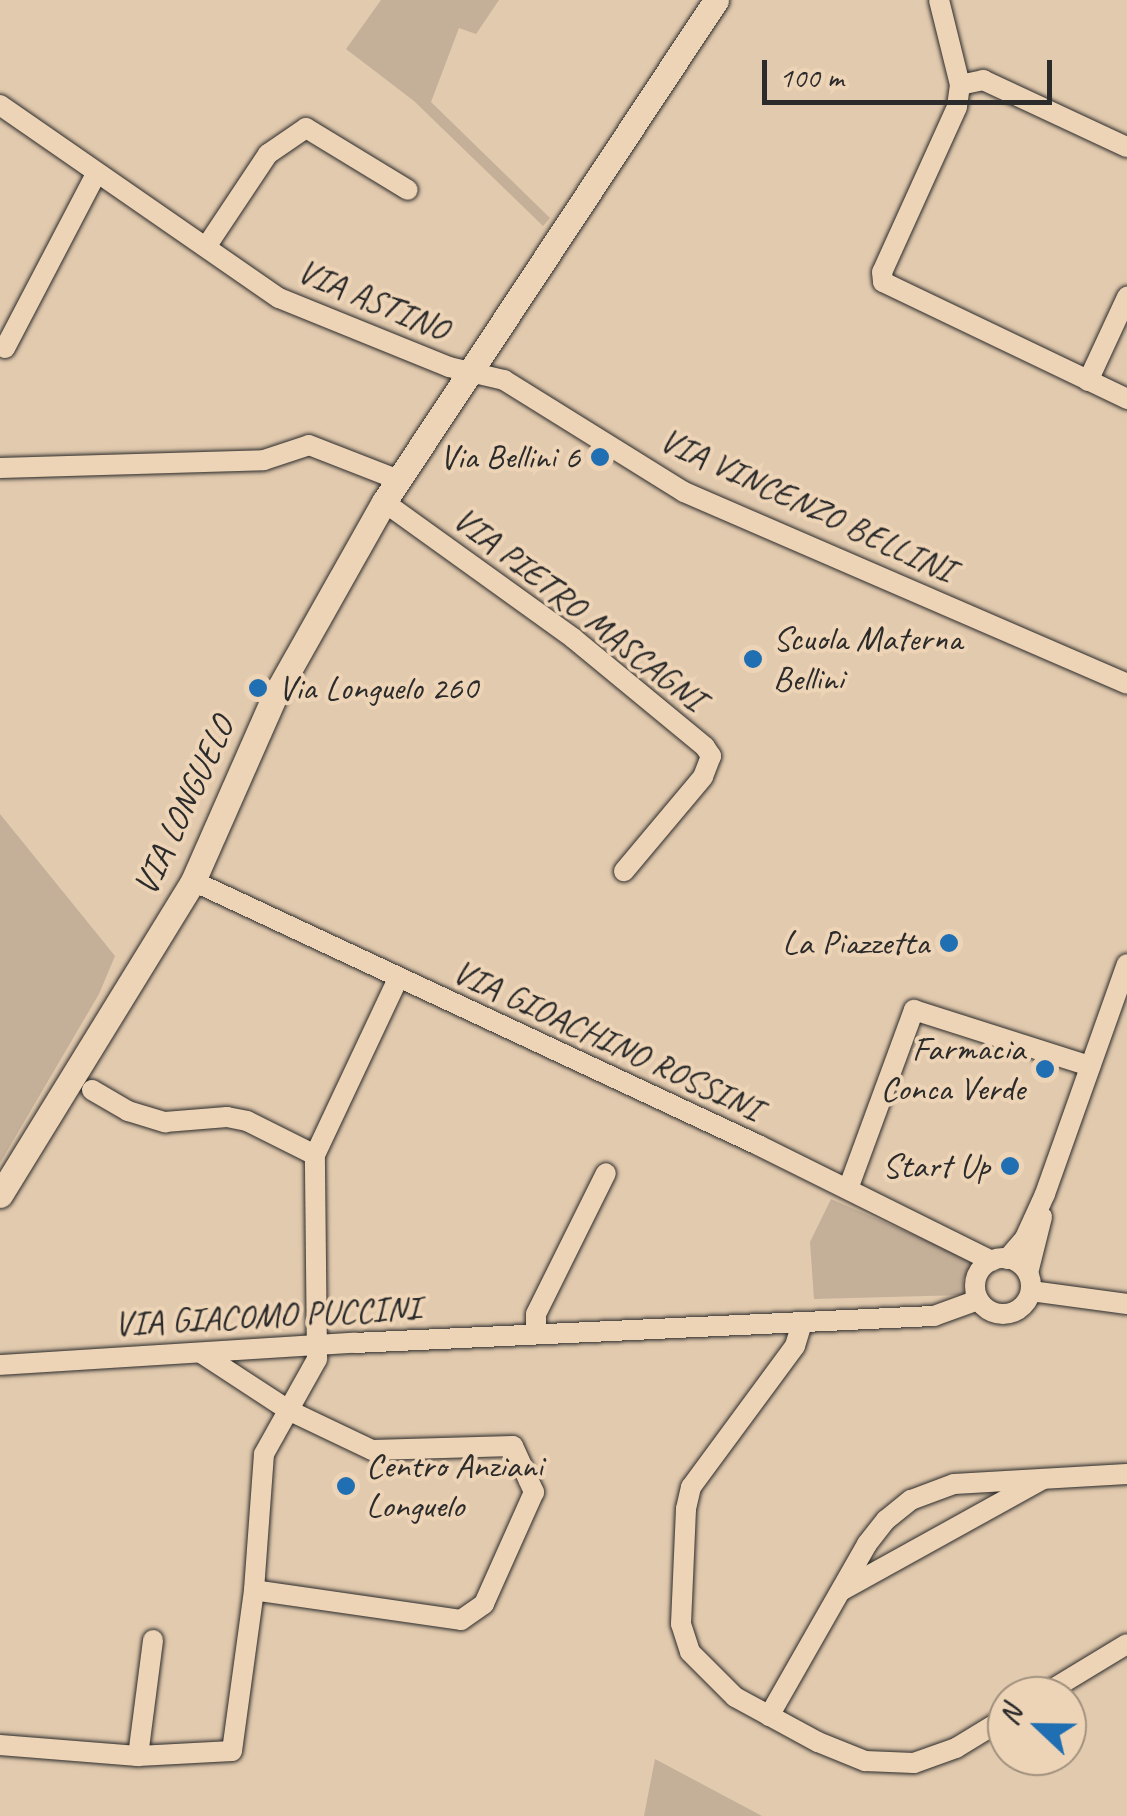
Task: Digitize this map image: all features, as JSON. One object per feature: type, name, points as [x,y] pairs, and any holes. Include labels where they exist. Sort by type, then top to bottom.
[{"type":"street","points":[[939,0],[960,85],[957,107],[882,272],[882,282],[1127,400]]},
{"type":"street","name":"VIA LONGUELO","points":[[0,1195],[193,881],[266,712],[391,491],[715,2]]},
{"type":"street","points":[[960,85],[983,80],[1127,147]]},
{"type":"street","name":"VIA ASTINO","points":[[0,105],[279,298],[468,372]]},
{"type":"street","points":[[206,247],[268,154],[306,128],[408,190]]},
{"type":"street","points":[[4,348],[96,174]]},
{"type":"street","points":[[1088,381],[1127,297]]},
{"type":"street","name":"VIA VINCENZO BELLINI","points":[[468,372],[504,380],[684,492],[1127,684]]},
{"type":"street","points":[[0,468],[264,460],[309,444],[391,491]]},
{"type":"street","name":"VIA PIETRO MASCAGNI","points":[[391,491],[705,747],[711,756],[699,784],[624,871]]},
{"type":"street","name":"VIA GIOACHINO ROSSINI","points":[[193,881],[999,1260]]},
{"type":"street","points":[[978,1300],[976,1278],[1025,1238],[1046,1194],[1126,969]]},
{"type":"street","points":[[0,1745],[138,1756],[232,1750],[254,1590],[264,1454],[317,1359],[315,1155],[398,979]]},
{"type":"street","points":[[848,1188],[914,1010],[1090,1066]]},
{"type":"street","points":[[92,1090],[128,1111],[165,1122],[227,1117],[246,1121],[315,1155]]},
{"type":"street","name":"VIA LONGUELO","points":[[0,1209],[24,1156]]},
{"type":"street","points":[[536,1334],[536,1314],[606,1173]]},
{"type":"street","points":[[1030,1282],[1046,1194]]},
{"type":"street","points":[[999,1260],[1030,1282],[1127,1304]]},
{"type":"street","name":"VIA GIACOMO PUCCINI","points":[[0,1364],[934,1316],[978,1300],[990,1312],[1005,1315],[1020,1310],[1030,1282]]},
{"type":"street","points":[[802,1323],[795,1346],[692,1487],[686,1510],[682,1624],[690,1652],[735,1698],[865,1762],[914,1763],[956,1748],[987,1729]]},
{"type":"street","points":[[200,1353],[288,1410],[372,1450],[513,1446],[534,1492],[484,1604],[461,1620],[254,1590]]},
{"type":"street","points":[[769,1716],[838,1593],[886,1520],[911,1500],[954,1484],[1050,1475],[1127,1474]]},
{"type":"street","points":[[838,1593],[1050,1475]]},
{"type":"street","points":[[138,1756],[153,1640]]},
{"type":"street","points":[[1074,1676],[1127,1644]]},
{"type":"shaded area","points":[[381,0],[499,0],[476,34],[459,28],[431,102],[550,218],[543,226],[414,101],[346,49]]},
{"type":"shaded area","points":[[0,814],[115,956],[99,994],[0,1163]]},
{"type":"shaded area","points":[[831,1199],[974,1261],[963,1280],[964,1295],[814,1299],[810,1242]]},
{"type":"shaded area","points":[[655,1759],[762,1816],[644,1816]]},
{"type":"place","name":"Via Bellini 6","points":[[600,457]]},
{"type":"place","name":"Scuola Materna Bellini","points":[[753,659]]},
{"type":"place","name":"Via Longuelo 260","points":[[258,688]]},
{"type":"place","name":"La Piazzetta","points":[[949,943]]},
{"type":"place","name":"Farmacia Conca Verde","points":[[1045,1069]]},
{"type":"place","name":"Start Up","points":[[1010,1166]]},
{"type":"place","name":"Centro Anziani Longuelo","points":[[346,1486]]}]
